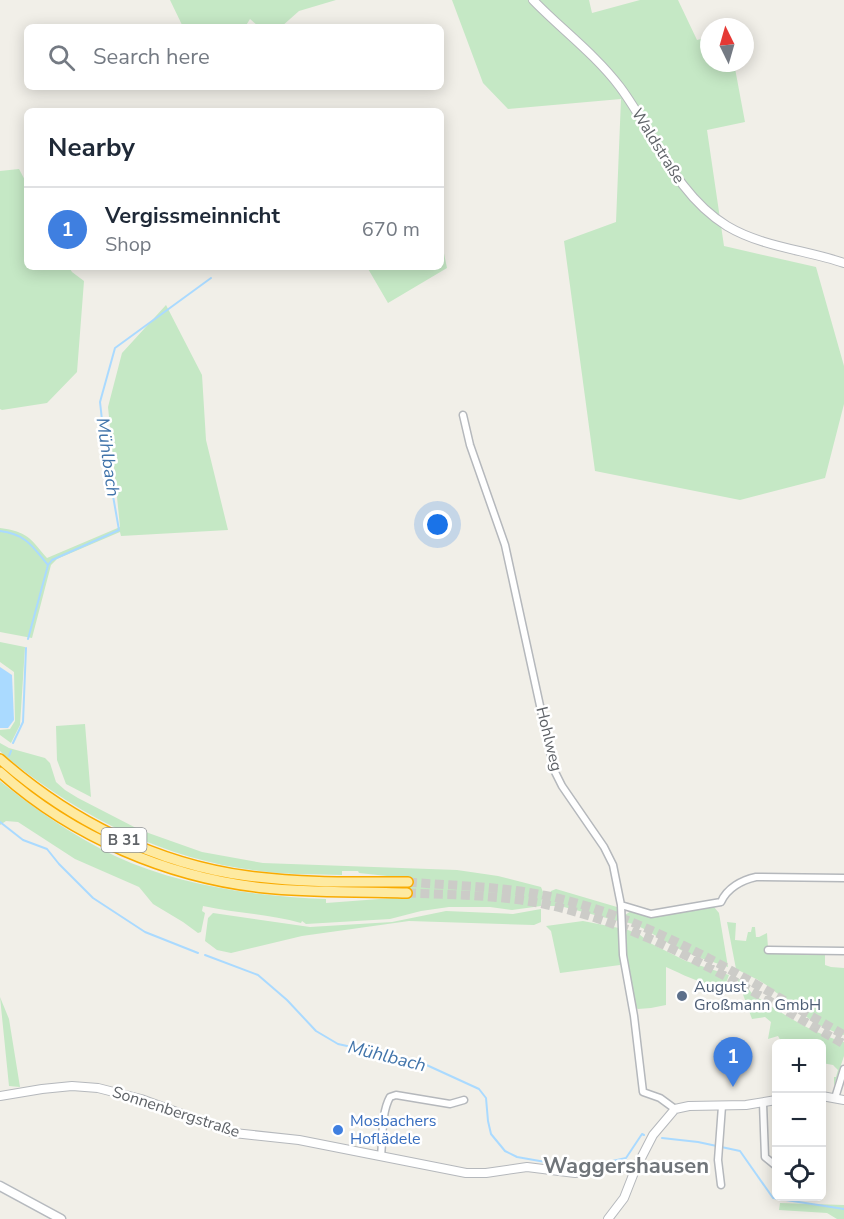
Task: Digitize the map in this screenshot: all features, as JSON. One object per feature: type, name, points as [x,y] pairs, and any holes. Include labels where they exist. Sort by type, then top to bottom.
[{"type":"highway","name":"B 31","points":[[0,759],[33,786],[77,815],[123,839],[176,859],[232,874],[267,878],[315,882],[408,882]]},
{"type":"highway","name":"B 31","points":[[0,772],[40,803],[90,834],[120,849],[185,873],[264,888],[407,893]]},
{"type":"main road","points":[[0,1186],[61,1219]]},
{"type":"street","name":"Waldstraße","points":[[532,0],[619,86],[645,123],[671,169],[689,194],[710,214],[746,236],[844,263]]},
{"type":"street","name":"Hohlweg","points":[[463,415],[470,445],[505,545],[554,770],[609,857],[621,906],[623,955],[634,1016],[643,1092],[660,1098],[675,1109]]},
{"type":"street","points":[[621,906],[651,914],[662,913],[721,902],[729,890],[745,880],[844,878]]},
{"type":"street","points":[[768,950],[844,951]]},
{"type":"street","points":[[840,1099],[844,1069]]},
{"type":"street","name":"Sonnenbergstraße","points":[[0,1096],[72,1086],[98,1088],[141,1099],[234,1133],[299,1140],[477,1174],[527,1167],[575,1173],[617,1166],[635,1170]]},
{"type":"street","points":[[381,1156],[387,1102],[390,1097],[396,1095],[450,1104],[464,1100]]},
{"type":"street","points":[[608,1219],[624,1198],[653,1135],[675,1109],[689,1106],[723,1106],[772,1101]]},
{"type":"street","points":[[763,1103],[765,1157],[772,1162]]},
{"type":"street","points":[[721,1185],[718,1160],[723,1106]]},
{"type":"green space","points":[[170,0],[336,0],[299,11],[284,24],[256,24],[250,19],[247,24],[182,24]]},
{"type":"green space","points":[[452,0],[589,0],[592,13],[640,0],[678,0],[697,40],[700,39],[700,72],[736,72],[745,122],[707,130],[724,246],[816,267],[844,366],[844,404],[825,478],[740,500],[595,471],[564,241],[616,222],[621,99],[508,109],[483,83]]},
{"type":"green space","points":[[19,169],[24,178],[24,270],[71,270],[84,281],[77,372],[47,403],[2,410],[0,409],[0,171]]},
{"type":"green space","points":[[444,254],[447,268],[444,270]]},
{"type":"green space","points":[[369,270],[444,270],[388,303]]},
{"type":"green space","points":[[166,305],[202,375],[206,440],[228,530],[121,536],[120,532],[57,559],[51,565],[32,638],[0,632],[0,528],[28,537],[47,558],[120,527],[108,407],[122,353]]},
{"type":"green space","points":[[0,642],[25,647],[20,725],[11,743],[0,735],[0,730],[10,729],[15,721],[14,672],[0,662]]},
{"type":"green space","points":[[85,724],[91,797],[66,784],[57,760],[56,726]]},
{"type":"green space","points":[[0,743],[9,748],[45,758],[50,763],[56,782],[78,798],[140,830],[202,852],[263,863],[457,870],[498,876],[541,887],[543,892],[541,906],[512,910],[490,907],[449,907],[390,919],[306,924],[302,921],[301,923],[203,906],[202,911],[205,913],[201,932],[198,933],[153,904],[139,887],[75,859],[18,822],[6,821],[0,825],[0,781],[27,802],[85,840],[115,856],[165,875],[218,888],[326,899],[326,903],[406,897],[409,888],[406,878],[359,873],[358,871],[342,871],[342,875],[268,872],[231,867],[161,847],[95,817],[63,798],[4,755],[0,751]]},
{"type":"green space","points":[[556,889],[617,907],[618,921],[560,906],[549,906],[546,903],[551,891]]},
{"type":"green space","points":[[714,907],[719,913],[728,967],[688,953],[645,929],[625,922],[625,915],[631,911],[653,916]]},
{"type":"green space","points":[[541,909],[541,922],[534,925],[409,921],[302,936],[231,953],[217,950],[205,941],[208,918],[213,913],[310,927],[392,922],[446,911],[513,914]]},
{"type":"green space","points":[[583,921],[619,928],[620,965],[560,973],[551,931],[546,926]]},
{"type":"green space","points":[[727,922],[736,923],[735,940],[746,941],[748,932],[755,927],[756,937],[767,933],[768,948],[764,950],[825,952],[825,965],[844,968],[844,1035],[812,1021],[765,984],[736,969]]},
{"type":"green space","points":[[625,929],[639,934],[650,943],[686,961],[729,975],[726,983],[710,984],[666,967],[666,1005],[638,1009],[634,1006],[628,970]]},
{"type":"green space","points":[[737,978],[754,995],[788,1017],[821,1034],[844,1042],[844,1056],[834,1086],[834,1077],[838,1070],[833,1065],[826,1064],[826,1039],[780,1039],[778,1036],[768,1039],[771,1022],[765,1017],[752,1019]]},
{"type":"green space","points":[[0,997],[9,1019],[20,1087],[9,1086]]},
{"type":"green space","points":[[780,1203],[844,1205],[844,1219],[837,1219],[827,1213],[779,1210]]},
{"type":"water","points":[[0,667],[12,675],[14,720],[8,728],[0,728]]},
{"type":"waterway","name":"Mühlbach","points":[[28,639],[48,565],[52,560],[119,530],[106,456],[100,402],[115,348],[211,278]]},
{"type":"waterway","points":[[0,531],[23,538],[48,565]]},
{"type":"waterway","name":"Mühlbach","points":[[13,743],[23,722],[26,648]]},
{"type":"waterway","name":"Mühlbach","points":[[9,756],[11,751]]},
{"type":"waterway","name":"Mühlbach","points":[[0,822],[23,840],[47,849],[93,898],[145,932],[198,953]]},
{"type":"waterway","name":"Mühlbach","points":[[205,955],[258,975],[287,1000],[316,1031],[338,1044],[420,1062],[479,1089],[486,1098],[491,1134],[505,1151],[517,1157],[585,1167],[626,1158],[642,1134],[644,1135]]},
{"type":"waterway","name":"Mühlbach","points":[[662,1138],[698,1142],[740,1151],[773,1198],[844,1209]]},
{"type":"tunnel","points":[[408,882],[514,890],[587,906],[626,920],[701,954],[844,1035]]},
{"type":"tunnel","points":[[407,893],[514,899],[588,915],[664,945],[701,963],[844,1044]]},
{"type":"place","name":"August Großmann GmbH","points":[[682,996]]},
{"type":"place","name":"Vergissmeinnicht","points":[[733,1087]]},
{"type":"place","name":"Mosbachers Hoflädele","points":[[338,1130]]},
{"type":"district","name":"Waggershausen","points":[[626,1166]]}]
